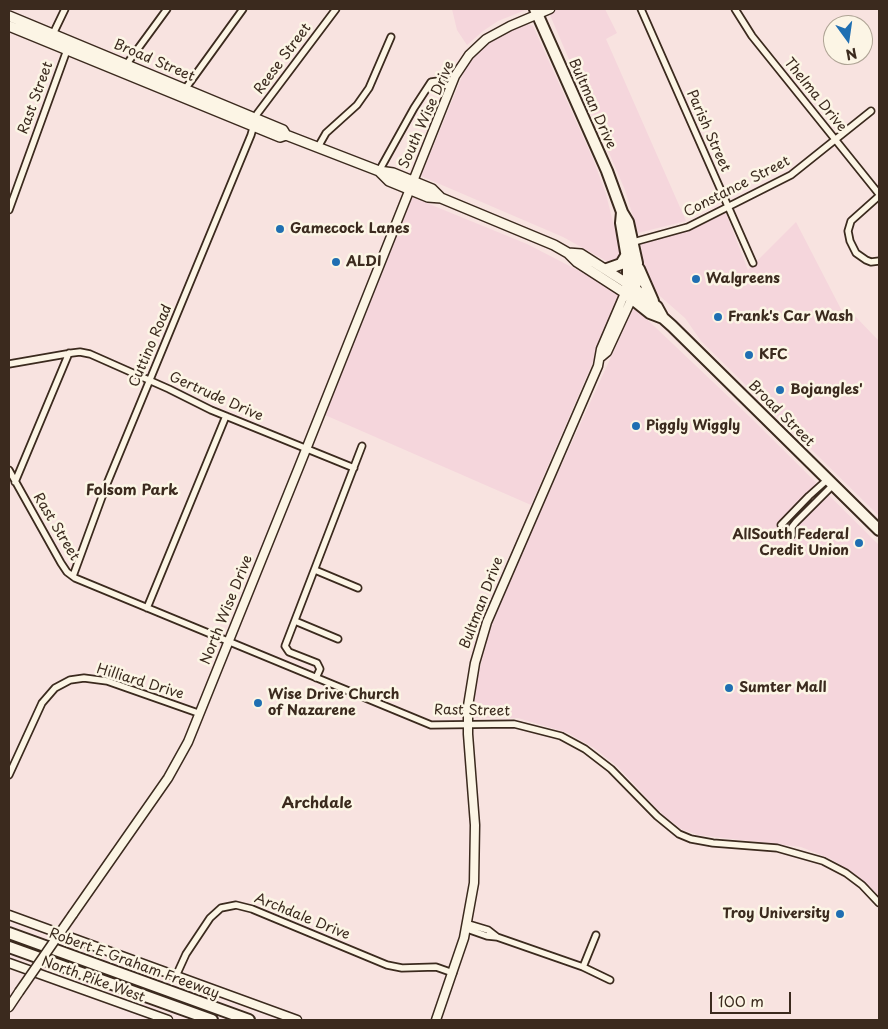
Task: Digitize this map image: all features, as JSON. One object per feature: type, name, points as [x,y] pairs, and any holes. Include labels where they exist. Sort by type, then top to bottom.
[{"type":"highway","name":"Bultman Drive","points":[[536,11],[607,171],[622,212],[621,224],[637,263],[630,291]]},
{"type":"highway","name":"Bultman Drive","points":[[629,246],[630,291]]},
{"type":"highway","points":[[607,270],[620,264],[629,246]]},
{"type":"highway","points":[[637,263],[655,305]]},
{"type":"highway","name":"Broad Street","points":[[630,291],[655,305],[663,318],[879,530]]},
{"type":"highway","name":"Broad Street","points":[[630,291],[650,313],[663,318]]},
{"type":"highway","name":"Robert E Graham Freeway","points":[[9,933],[250,1020]]},
{"type":"highway","name":"Robert E Graham Freeway","points":[[9,947],[212,1020]]},
{"type":"main road","name":"Broad Street","points":[[9,16],[126,65],[183,93]]},
{"type":"main road","name":"Broad Street","points":[[9,26],[67,50],[183,93],[255,123],[280,138],[286,135],[379,171],[389,181],[432,189],[441,198],[543,240],[568,253],[577,262],[630,291]]},
{"type":"main road","name":"Broad Street","points":[[568,253],[581,254],[607,270],[630,291]]},
{"type":"street","points":[[53,34],[65,9]]},
{"type":"street","points":[[126,65],[167,9]]},
{"type":"street","points":[[183,93],[243,9]]},
{"type":"street","name":"Reese Street","points":[[255,123],[258,113],[336,9]]},
{"type":"street","name":"South Wise Drive","points":[[410,185],[450,87],[462,65],[480,43],[536,11],[550,9]]},
{"type":"street","name":"Parish Street","points":[[641,9],[752,264]]},
{"type":"street","name":"Thelma Drive","points":[[735,9],[752,36],[879,195]]},
{"type":"street","points":[[318,147],[326,133],[357,105],[369,88],[390,37]]},
{"type":"street","name":"Rast Street","points":[[9,210],[67,50]]},
{"type":"street","points":[[379,171],[414,108],[432,82],[438,81],[450,87]]},
{"type":"street","name":"Constance Street","points":[[629,246],[683,229],[791,175],[871,111]]},
{"type":"street","name":"Cuttino Road","points":[[73,576],[106,486],[249,142],[255,123]]},
{"type":"street","name":"North Wise Drive","points":[[9,1007],[168,778],[188,742],[410,185]]},
{"type":"street","points":[[879,195],[851,221],[848,231],[850,241],[856,253],[866,260],[879,261]]},
{"type":"street","name":"Bultman Drive","points":[[436,1020],[467,926],[474,883],[476,844],[468,706],[475,663],[487,622],[601,357],[607,352],[630,291]]},
{"type":"street","name":"Gertrude Drive","points":[[9,364],[69,353],[80,352],[90,354],[226,416],[354,468]]},
{"type":"street","points":[[15,482],[69,353]]},
{"type":"street","points":[[147,608],[226,416]]},
{"type":"street","points":[[316,678],[320,669],[317,663],[286,649],[286,643],[362,446]]},
{"type":"street","name":"Rast Street","points":[[9,470],[61,563],[67,572],[73,576],[228,642],[432,725],[514,724],[561,736],[585,749],[611,769],[657,816],[679,834],[691,839],[714,843],[777,848],[823,861],[846,873],[862,885],[879,903]]},
{"type":"street","points":[[780,525],[809,496],[831,482]]},
{"type":"street","points":[[792,535],[792,527],[831,482]]},
{"type":"street","points":[[315,570],[358,588]]},
{"type":"street","points":[[295,621],[338,639]]},
{"type":"street","name":"Hilliard Drive","points":[[9,775],[42,703],[55,688],[70,680],[84,678],[107,681],[198,713]]},
{"type":"street","name":"Archdale Drive","points":[[176,976],[186,954],[210,918],[221,908],[236,905],[252,909],[387,965],[402,968],[436,967],[453,973]]},
{"type":"street","points":[[9,915],[298,1020]]},
{"type":"street","points":[[467,926],[488,930],[497,936],[583,967],[610,980]]},
{"type":"street","points":[[583,967],[596,935]]},
{"type":"street","name":"North Pike West","points":[[9,963],[168,1020]]},
{"type":"shaded area","points":[[452,9],[525,9],[498,21],[467,45],[457,30]]},
{"type":"shaded area","points":[[605,9],[617,33],[606,39],[686,221],[638,233],[625,190],[550,15],[553,10]]},
{"type":"shaded area","points":[[527,24],[533,26],[593,159],[606,194],[621,254],[613,262],[608,262],[563,237],[421,176],[466,67],[479,51],[499,35]]},
{"type":"shaded area","points":[[412,197],[527,244],[591,277],[621,297],[531,505],[325,415]]},
{"type":"shaded area","points":[[725,211],[748,270],[796,222],[844,315],[852,313],[879,341],[879,516],[701,341],[685,318],[653,290],[645,276],[641,244],[689,230]]},
{"type":"shaded area","points":[[634,307],[751,418],[879,545],[879,896],[856,875],[831,859],[801,847],[698,835],[681,829],[662,814],[618,767],[594,748],[568,733],[518,718],[474,718],[472,700],[490,628],[544,503]]},
{"type":"place","name":"Gamecock Lanes","points":[[280,229]]},
{"type":"place","name":"ALDI","points":[[336,262]]},
{"type":"place","name":"Walgreens","points":[[696,279]]},
{"type":"place","name":"Frank's Car Wash","points":[[718,317]]},
{"type":"place","name":"KFC","points":[[749,355]]},
{"type":"place","name":"Bojangles'","points":[[780,390]]},
{"type":"place","name":"Piggly Wiggly","points":[[636,426]]},
{"type":"place","name":"AllSouth Federal Credit Union","points":[[859,543]]},
{"type":"place","name":"Sumter Mall","points":[[729,688]]},
{"type":"place","name":"Wise Drive Church of Nazarene","points":[[258,703]]},
{"type":"place","name":"Troy University","points":[[840,914]]},
{"type":"district","name":"Folsom Park","points":[[132,491]]},
{"type":"district","name":"Archdale","points":[[317,804]]}]
